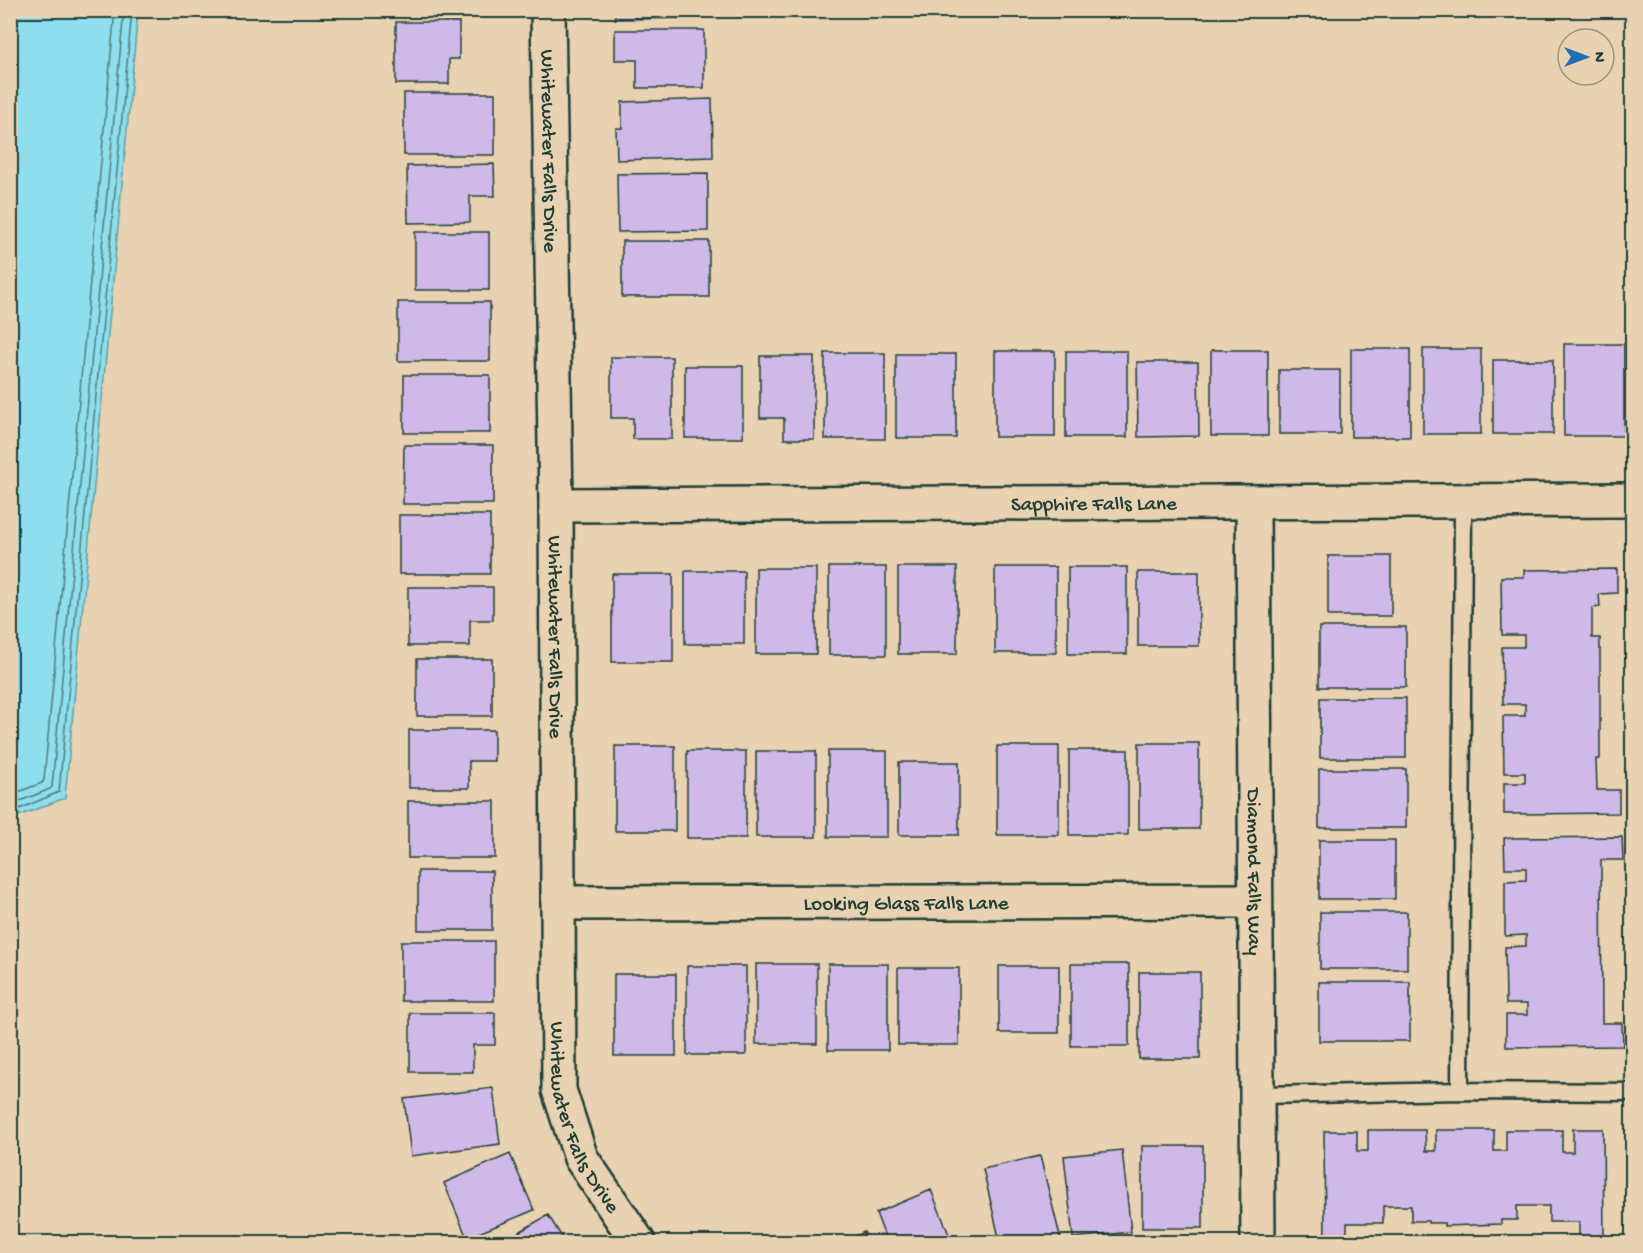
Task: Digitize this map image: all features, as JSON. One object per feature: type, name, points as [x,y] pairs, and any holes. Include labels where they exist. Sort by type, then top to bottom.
[{"type":"street","name":"Whitewater Falls Drive","points":[[548,10],[556,505],[559,1090],[581,1158],[638,1242]]},
{"type":"street","name":"Sapphire Falls Lane","points":[[556,505],[1632,500]]},
{"type":"street","name":"Diamond Falls Way","points":[[1253,502],[1258,1242]]},
{"type":"street","name":"Looking Glass Falls Lane","points":[[558,903],[1255,901]]},
{"type":"lane","points":[[1460,1091],[1463,501]]},
{"type":"lane","points":[[1257,1095],[1460,1091],[1632,1092]]},
{"type":"water","points":[[11,10],[138,11],[65,798],[11,819]]},
{"type":"building","points":[[615,10],[695,10],[695,18],[615,19]]},
{"type":"building","points":[[396,22],[459,22],[459,59],[449,59],[449,84],[396,84]]},
{"type":"building","points":[[615,30],[704,30],[704,88],[637,88],[637,60],[615,60]]},
{"type":"building","points":[[404,93],[495,93],[495,155],[404,155]]},
{"type":"building","points":[[712,99],[713,157],[617,160],[616,128],[622,128],[622,102]]},
{"type":"building","points":[[494,164],[495,196],[470,196],[470,222],[408,223],[407,166]]},
{"type":"building","points":[[708,173],[708,231],[618,232],[617,174]]},
{"type":"building","points":[[415,232],[489,232],[489,290],[415,290]]},
{"type":"building","points":[[622,241],[709,241],[709,297],[622,297]]},
{"type":"building","points":[[398,302],[490,302],[490,361],[398,361]]},
{"type":"building","points":[[1564,344],[1624,344],[1624,436],[1564,436]]},
{"type":"building","points":[[1351,349],[1410,349],[1410,437],[1351,437]]},
{"type":"building","points":[[1423,349],[1481,349],[1481,434],[1423,434]]},
{"type":"building","points":[[1211,350],[1268,350],[1268,436],[1211,436]]},
{"type":"building","points":[[995,351],[1055,351],[1055,437],[995,437]]},
{"type":"building","points":[[1066,351],[1127,351],[1127,437],[1066,437]]},
{"type":"building","points":[[825,353],[885,353],[885,439],[825,439]]},
{"type":"building","points":[[896,354],[956,354],[956,438],[896,438]]},
{"type":"building","points":[[760,356],[814,356],[814,439],[784,439],[784,418],[760,418]]},
{"type":"building","points":[[611,357],[672,357],[672,439],[633,439],[633,418],[611,418]]},
{"type":"building","points":[[1493,360],[1553,360],[1553,434],[1493,434]]},
{"type":"building","points":[[1137,362],[1198,362],[1199,436],[1138,437]]},
{"type":"building","points":[[685,366],[743,366],[743,438],[685,438]]},
{"type":"building","points":[[1279,370],[1340,370],[1340,434],[1279,434]]},
{"type":"building","points":[[404,375],[490,375],[490,433],[404,433]]},
{"type":"building","points":[[404,445],[493,445],[493,504],[403,504]]},
{"type":"building","points":[[399,515],[490,515],[490,574],[399,574]]},
{"type":"building","points":[[1328,556],[1391,556],[1391,616],[1328,616]]},
{"type":"building","points":[[829,567],[886,567],[886,655],[829,655]]},
{"type":"building","points":[[898,567],[957,567],[957,654],[898,654]]},
{"type":"building","points":[[995,567],[1056,567],[1056,653],[995,653]]},
{"type":"building","points":[[1068,567],[1127,567],[1127,654],[1068,654]]},
{"type":"building","points":[[756,568],[816,568],[816,654],[756,654]]},
{"type":"building","points":[[1617,569],[1617,593],[1599,594],[1600,607],[1592,608],[1592,638],[1600,638],[1600,759],[1596,759],[1597,790],[1619,790],[1619,813],[1504,814],[1504,783],[1525,783],[1525,773],[1504,773],[1503,716],[1525,716],[1525,704],[1503,704],[1502,647],[1524,647],[1524,635],[1502,635],[1501,577],[1524,577],[1524,570]]},
{"type":"building","points":[[685,571],[744,571],[744,644],[685,644]]},
{"type":"building","points":[[1138,572],[1199,572],[1199,646],[1138,646]]},
{"type":"building","points":[[612,574],[673,574],[673,662],[612,662]]},
{"type":"building","points":[[408,587],[493,587],[493,620],[470,620],[470,646],[408,646]]},
{"type":"building","points":[[1319,627],[1406,627],[1406,687],[1319,687]]},
{"type":"building","points":[[417,659],[492,659],[492,716],[417,716]]},
{"type":"building","points":[[1320,698],[1406,698],[1406,758],[1320,758]]},
{"type":"building","points":[[409,730],[494,730],[494,761],[469,761],[469,788],[409,788]]},
{"type":"building","points":[[1139,743],[1199,743],[1199,829],[1139,829]]},
{"type":"building","points":[[615,746],[675,746],[675,831],[615,831]]},
{"type":"building","points":[[997,746],[1059,746],[1059,835],[997,835]]},
{"type":"building","points":[[1069,750],[1128,750],[1128,835],[1069,835]]},
{"type":"building","points":[[687,751],[746,751],[746,838],[687,838]]},
{"type":"building","points":[[756,751],[816,751],[816,837],[756,837]]},
{"type":"building","points":[[828,751],[887,751],[887,837],[828,837]]},
{"type":"building","points":[[899,762],[959,762],[959,835],[899,835]]},
{"type":"building","points":[[1319,769],[1406,769],[1406,828],[1319,828]]},
{"type":"building","points":[[408,801],[495,801],[495,858],[408,858]]},
{"type":"building","points":[[1622,837],[1623,860],[1601,860],[1602,1023],[1622,1023],[1623,1046],[1506,1047],[1506,1015],[1527,1015],[1527,1004],[1506,1004],[1505,947],[1526,946],[1526,935],[1505,936],[1505,881],[1526,880],[1526,868],[1505,868],[1504,838]]},
{"type":"building","points":[[1319,840],[1395,840],[1395,899],[1319,899]]},
{"type":"building","points":[[418,871],[492,871],[492,930],[418,930]]},
{"type":"building","points":[[1320,912],[1407,912],[1407,969],[1320,969]]},
{"type":"building","points":[[401,941],[494,941],[494,1001],[401,1001]]},
{"type":"building","points":[[756,964],[817,964],[817,1044],[756,1044]]},
{"type":"building","points":[[828,964],[888,964],[888,1050],[828,1050]]},
{"type":"building","points":[[1071,964],[1129,964],[1129,1046],[1071,1046]]},
{"type":"building","points":[[687,966],[746,966],[746,1055],[687,1055]]},
{"type":"building","points":[[999,966],[1059,966],[1059,1033],[999,1033]]},
{"type":"building","points":[[898,968],[959,968],[959,1045],[898,1045]]},
{"type":"building","points":[[1139,972],[1200,972],[1200,1059],[1139,1059]]},
{"type":"building","points":[[614,974],[676,974],[676,1056],[614,1056]]},
{"type":"building","points":[[1319,982],[1410,982],[1410,1041],[1319,1041]]},
{"type":"building","points":[[410,1013],[495,1013],[495,1045],[473,1045],[473,1072],[410,1072]]},
{"type":"building","points":[[493,1088],[500,1144],[411,1156],[404,1099]]},
{"type":"building","points":[[1573,1129],[1603,1129],[1604,1242],[1579,1242],[1579,1222],[1549,1222],[1549,1206],[1517,1206],[1517,1220],[1501,1220],[1501,1224],[1444,1226],[1444,1223],[1411,1221],[1411,1206],[1383,1206],[1383,1223],[1347,1223],[1347,1242],[1325,1242],[1324,1131],[1357,1131],[1357,1151],[1368,1151],[1368,1130],[1425,1130],[1426,1151],[1436,1151],[1436,1130],[1494,1130],[1494,1151],[1506,1151],[1506,1130],[1562,1130],[1562,1152],[1573,1152]]},
{"type":"building","points":[[1142,1146],[1203,1146],[1203,1228],[1142,1228]]},
{"type":"building","points":[[1122,1150],[1131,1232],[1073,1238],[1064,1156]]},
{"type":"building","points":[[510,1154],[534,1210],[467,1238],[444,1183]]},
{"type":"building","points":[[1040,1156],[1061,1240],[1000,1242],[983,1169]]},
{"type":"building","points":[[931,1190],[952,1242],[887,1242],[876,1213]]},
{"type":"building","points":[[548,1215],[565,1242],[502,1242]]},
{"type":"building","points":[[864,1232],[869,1242],[844,1242]]}]
